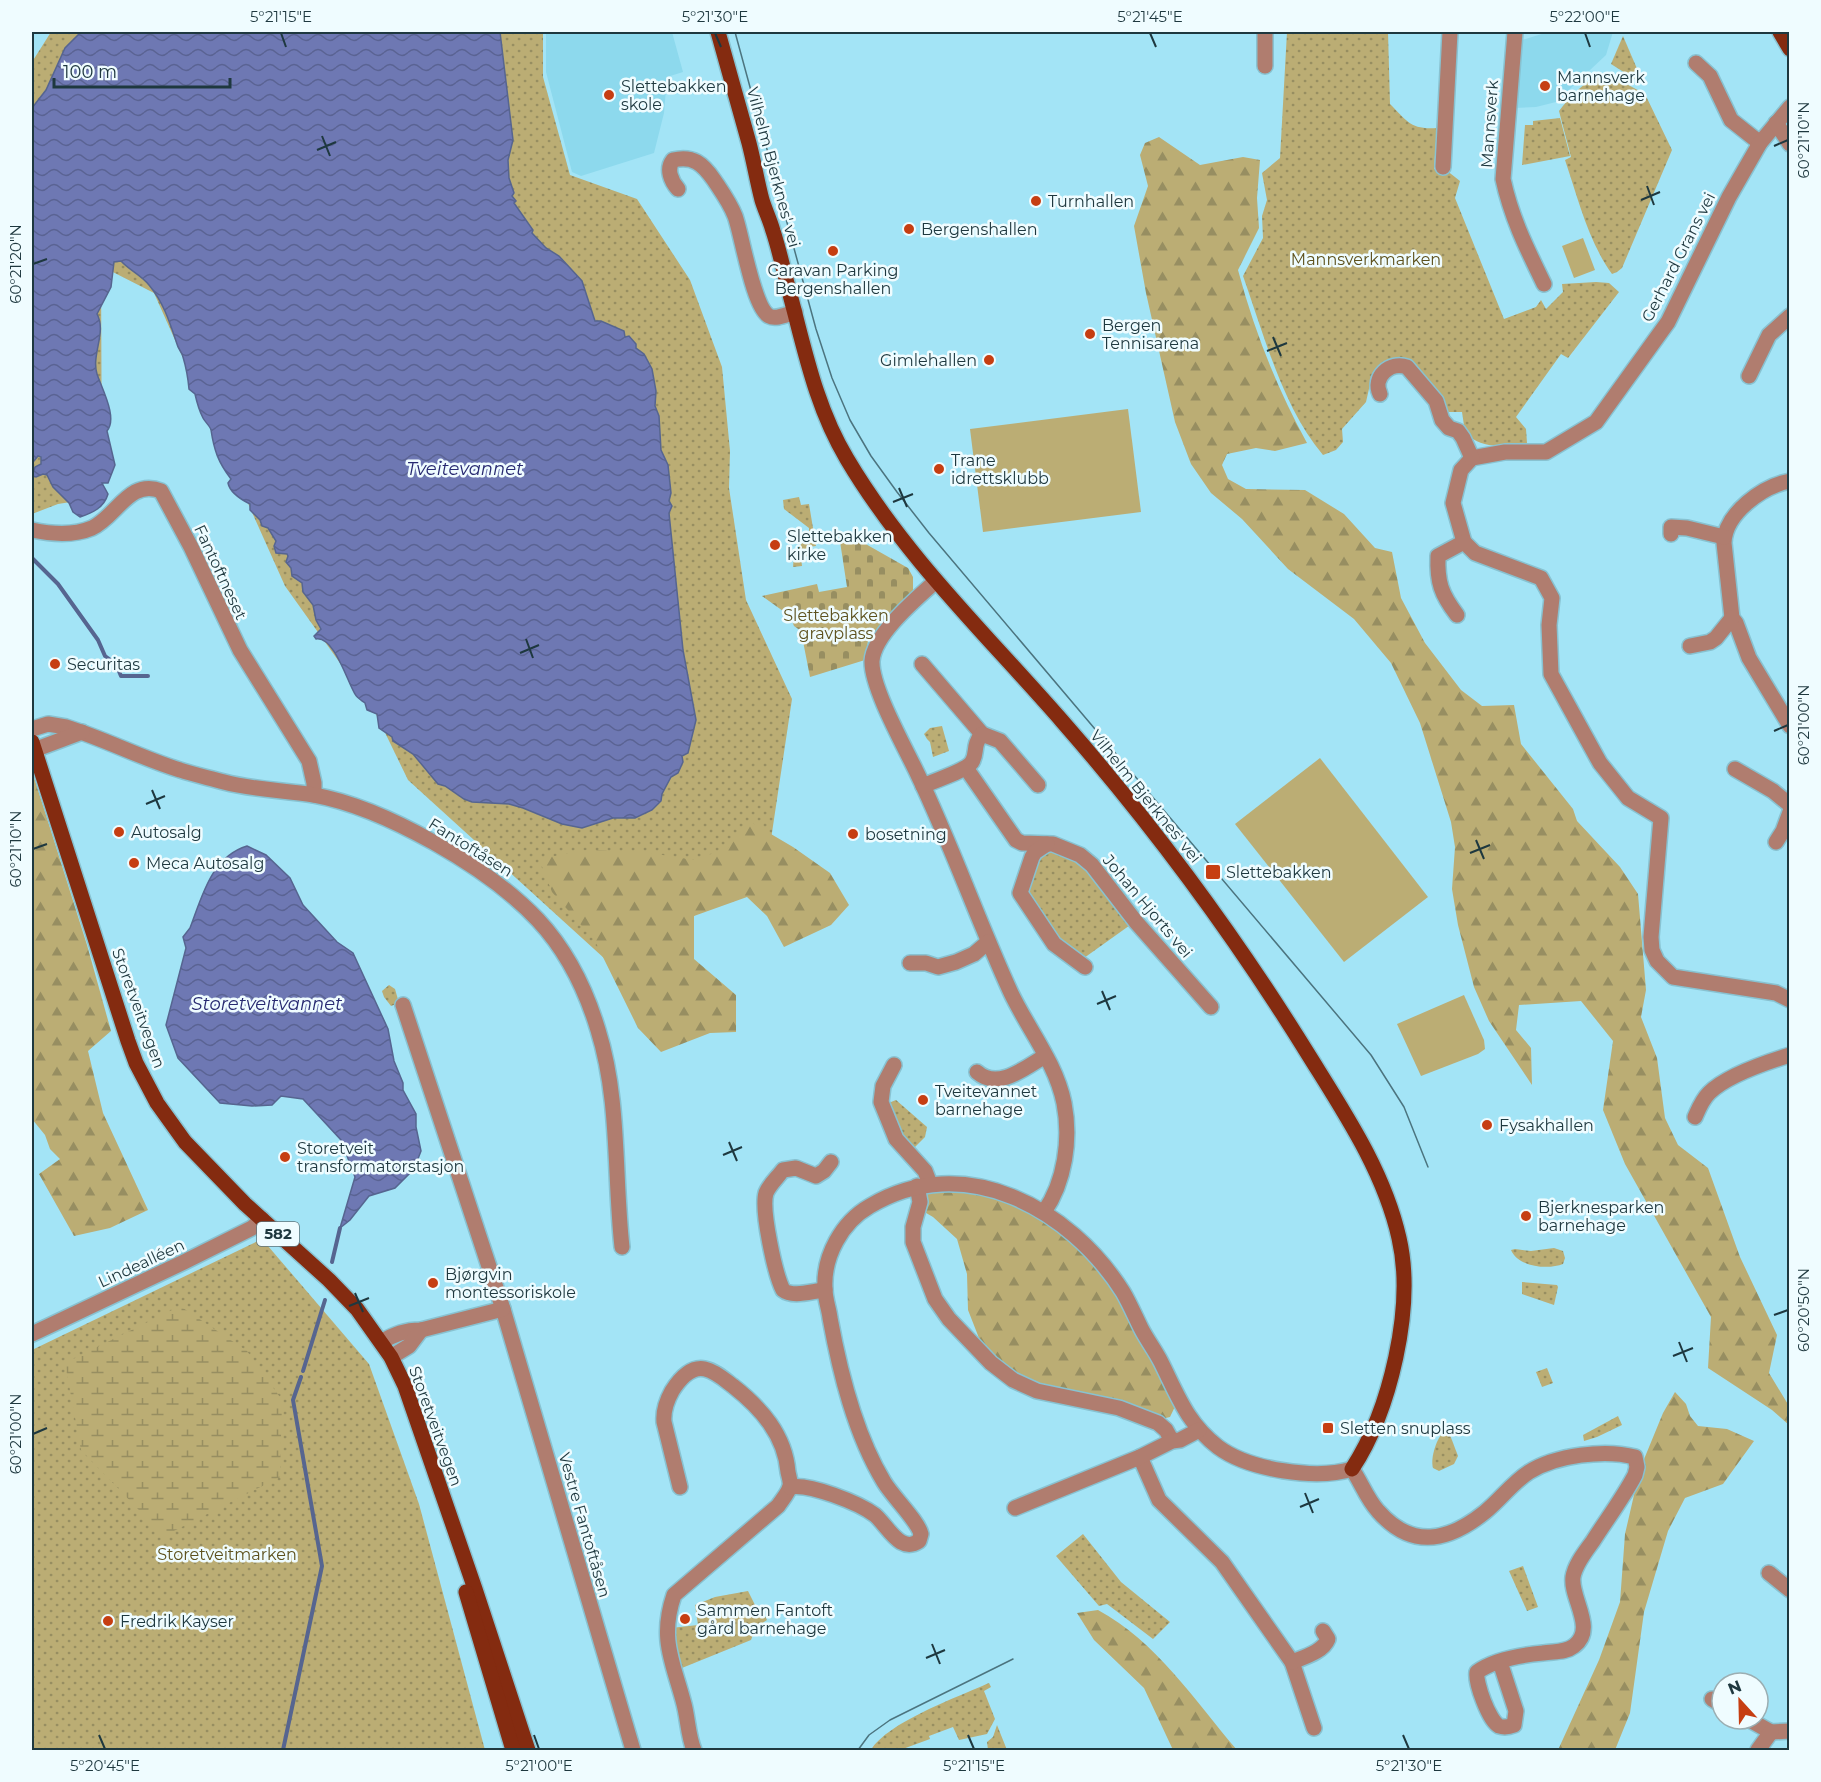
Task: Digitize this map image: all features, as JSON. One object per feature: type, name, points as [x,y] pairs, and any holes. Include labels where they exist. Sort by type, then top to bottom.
[{"type":"main road","name":"Vilhelm Bjerknes' vei","points":[[718,32],[809,366],[824,413],[844,456],[892,528],[936,581],[1065,725],[1169,851],[1258,975],[1332,1092],[1374,1166],[1390,1205],[1401,1243],[1404,1300],[1394,1363],[1382,1402],[1366,1447],[1352,1468]]},
{"type":"main road","points":[[1780,32],[1790,49]]},
{"type":"main road","name":"Storetveitvegen","points":[[33,746],[136,1063],[157,1103],[185,1142],[216,1175],[357,1309],[391,1357],[405,1386],[476,1589],[528,1750]]},
{"type":"main road","name":"Storetveitvegen","points":[[449,1516],[466,1591],[513,1750]]},
{"type":"street","points":[[1265,32],[1265,66]]},
{"type":"street","points":[[1443,168],[1450,32]]},
{"type":"street","name":"Mannsverk","points":[[1515,32],[1503,179],[1520,237],[1544,284]]},
{"type":"street","points":[[1696,63],[1710,75],[1731,120],[1760,143]]},
{"type":"street","name":"Gerhard Grans vei","points":[[1472,458],[1505,452],[1546,452],[1596,422],[1668,322],[1729,197],[1760,143],[1790,107]]},
{"type":"street","points":[[1776,123],[1790,144]]},
{"type":"street","points":[[678,189],[671,177],[670,164],[673,160],[687,158],[699,162],[717,185],[735,217],[754,287],[763,310],[771,317],[795,312]]},
{"type":"street","points":[[1749,376],[1768,335],[1790,316]]},
{"type":"street","points":[[1380,394],[1377,386],[1380,375],[1394,366],[1407,367],[1436,401],[1442,420],[1449,428],[1458,431],[1463,438],[1472,458],[1461,470],[1453,502],[1464,542],[1474,553],[1541,578],[1552,598],[1549,624],[1551,674],[1600,763],[1628,798],[1660,818],[1651,937],[1652,950],[1657,961],[1673,977],[1776,993],[1790,1000]]},
{"type":"street","points":[[1790,481],[1779,483],[1760,492],[1743,507],[1724,537],[1725,569],[1732,618],[1749,658],[1790,726]]},
{"type":"street","name":"Fantoftneset","points":[[32,530],[58,534],[89,529],[106,519],[126,497],[133,493],[151,488],[161,491],[191,547],[240,651],[309,761],[314,795]]},
{"type":"street","points":[[1671,534],[1671,527],[1724,537]]},
{"type":"street","points":[[1457,615],[1445,600],[1437,577],[1438,556],[1464,542]]},
{"type":"street","points":[[936,581],[880,637],[872,662],[880,694],[924,786],[988,942],[1016,1004],[1045,1056],[1063,1101],[1068,1127],[1065,1156],[1055,1193],[1044,1212]]},
{"type":"street","points":[[1690,646],[1710,642],[1716,638],[1732,618]]},
{"type":"street","points":[[922,664],[982,734],[1000,741],[1038,785]]},
{"type":"street","points":[[32,729],[48,724],[82,732]]},
{"type":"street","points":[[33,746],[82,732]]},
{"type":"street","name":"Fantoftåsen","points":[[82,732],[180,770],[256,789],[314,795],[344,803],[400,825],[432,842],[502,886],[539,920],[566,956],[582,986],[607,1065],[614,1119],[617,1202],[622,1247]]},
{"type":"street","points":[[924,786],[966,768],[972,763],[976,742],[982,734]]},
{"type":"street","name":"Johan Hjorts vei","points":[[966,768],[1016,840],[1022,843],[1047,844],[1071,850],[1092,866],[1136,922],[1211,1007]]},
{"type":"street","points":[[1735,769],[1773,791],[1790,805]]},
{"type":"street","points":[[1776,842],[1790,812]]},
{"type":"street","points":[[1047,844],[1035,852],[1020,893],[1054,944],[1085,967]]},
{"type":"street","points":[[910,963],[926,963],[938,967],[965,959],[988,942]]},
{"type":"street","name":"Vestre Fantoftåsen","points":[[403,1005],[504,1309],[633,1750]]},
{"type":"street","points":[[1695,1117],[1706,1097],[1717,1086],[1790,1055]]},
{"type":"street","points":[[977,1072],[993,1080],[1003,1078],[1026,1068],[1045,1056]]},
{"type":"street","points":[[894,1065],[883,1086],[881,1102],[896,1139],[927,1173],[913,1227],[913,1242],[935,1299],[949,1319],[990,1363],[1013,1380],[1037,1391],[1119,1408],[1158,1423],[1172,1441]]},
{"type":"street","points":[[825,1290],[793,1294],[783,1290],[773,1256],[765,1207],[767,1191],[783,1170],[796,1168],[816,1176],[824,1171],[831,1162]]},
{"type":"street","points":[[790,1487],[806,1486],[873,1513],[903,1543],[915,1544],[921,1538],[921,1530],[917,1523],[906,1512],[884,1481],[859,1427],[838,1364],[825,1290],[831,1254],[846,1226],[864,1209],[877,1202],[924,1185],[964,1185],[987,1188],[1044,1212],[1087,1246],[1101,1261],[1124,1293],[1189,1417],[1199,1430],[1230,1455],[1263,1466],[1326,1474],[1352,1468],[1376,1510],[1394,1526],[1408,1534],[1432,1538],[1455,1532],[1486,1511],[1529,1472],[1556,1460],[1572,1456],[1611,1455],[1635,1458],[1637,1467],[1635,1475],[1573,1574],[1573,1592],[1582,1616],[1582,1635],[1578,1643],[1564,1651],[1500,1662]]},
{"type":"street","name":"Lindealléen","points":[[32,1334],[184,1262],[252,1228],[262,1219]]},
{"type":"street","points":[[381,1342],[401,1332],[421,1330],[504,1309]]},
{"type":"street","points":[[391,1357],[409,1347],[421,1330]]},
{"type":"street","points":[[680,1487],[664,1422],[664,1412],[677,1382],[694,1371],[705,1369],[724,1379],[750,1399],[766,1416],[787,1458],[790,1487],[778,1506],[674,1594],[667,1615],[668,1651],[694,1750]]},
{"type":"street","points":[[1172,1441],[1176,1432],[1189,1417]]},
{"type":"street","points":[[1015,1508],[1199,1430]]},
{"type":"street","points":[[1140,1456],[1159,1500],[1222,1562],[1292,1662],[1314,1728]]},
{"type":"street","points":[[1769,1573],[1790,1590]]},
{"type":"street","points":[[1292,1662],[1326,1645],[1326,1635],[1323,1631]]},
{"type":"street","points":[[1758,1750],[1771,1732],[1790,1731]]},
{"type":"shaded area","name":"Slettebakken skole","points":[[546,32],[672,32],[683,72],[667,77],[664,113],[654,153],[581,176],[572,172],[546,72]]},
{"type":"shaded area","name":"Mannsverk barnehage","points":[[1548,32],[1613,32],[1606,55],[1556,102],[1536,107],[1514,108],[1519,41]]},
{"type":"green space","name":"Tveitevannet","points":[[51,32],[543,32],[543,77],[570,175],[637,199],[690,280],[722,367],[730,451],[729,488],[746,600],[792,699],[767,866],[616,969],[408,780],[375,712],[285,586],[154,293],[101,266],[102,497],[58,504],[32,514],[32,62]]},
{"type":"green space","name":"Mannsverkmarken","points":[[1287,32],[1388,32],[1390,104],[1405,120],[1415,126],[1437,128],[1434,169],[1446,170],[1460,181],[1455,198],[1504,319],[1536,307],[1541,300],[1546,309],[1563,292],[1562,284],[1609,283],[1619,292],[1568,358],[1561,354],[1516,417],[1526,429],[1527,443],[1494,445],[1472,438],[1465,432],[1462,412],[1444,412],[1406,362],[1375,375],[1371,380],[1366,402],[1342,429],[1343,442],[1336,450],[1323,455],[1297,416],[1276,370],[1243,276],[1263,238],[1262,216],[1267,200],[1262,173],[1280,158]]},
{"type":"green space","points":[[1623,36],[1644,85],[1611,64]]},
{"type":"green space","points":[[1601,73],[1608,74],[1645,94],[1672,150],[1622,268],[1612,274],[1596,248],[1579,204],[1565,160],[1571,157],[1559,111],[1578,90]]},
{"type":"green space","points":[[1560,118],[1570,156],[1522,165],[1525,125],[1533,125],[1533,121]]},
{"type":"green space","points":[[1159,137],[1200,165],[1243,157],[1260,160],[1257,198],[1259,228],[1238,270],[1267,359],[1307,443],[1275,451],[1256,448],[1227,454],[1222,465],[1228,479],[1246,489],[1305,490],[1344,514],[1375,548],[1392,552],[1401,598],[1425,643],[1461,690],[1482,706],[1514,705],[1521,744],[1573,809],[1577,821],[1620,867],[1638,894],[1646,990],[1641,1017],[1657,1058],[1665,1118],[1678,1145],[1708,1168],[1740,1257],[1777,1335],[1769,1373],[1789,1406],[1789,1425],[1772,1410],[1708,1368],[1711,1317],[1625,1164],[1603,1110],[1613,1041],[1581,1001],[1519,1005],[1516,1030],[1531,1048],[1532,1085],[1489,1021],[1474,987],[1458,925],[1452,889],[1455,847],[1451,822],[1420,723],[1391,663],[1354,619],[1288,569],[1242,519],[1211,493],[1191,464],[1175,422],[1146,293],[1134,226],[1148,186],[1140,155],[1145,143]]},
{"type":"green space","points":[[1583,238],[1595,270],[1574,278],[1562,246]]},
{"type":"green space","points":[[1128,409],[1141,512],[983,532],[970,429]]},
{"type":"green space","points":[[799,497],[801,505],[809,504],[816,546],[808,547],[809,556],[801,557],[802,566],[793,567],[794,555],[809,532],[809,528],[784,509],[783,500]]},
{"type":"green space","name":"Slettebakken gravplass","points":[[841,532],[908,568],[913,577],[913,593],[868,641],[865,660],[810,677],[801,631],[794,626],[790,616],[762,596],[817,584],[819,592],[847,587],[839,535]]},
{"type":"green space","points":[[942,726],[949,751],[933,757],[930,742],[924,734],[930,728]]},
{"type":"green space","points":[[1320,758],[1428,897],[1344,962],[1235,824]]},
{"type":"green space","points":[[32,771],[87,945],[111,1031],[88,1051],[103,1113],[148,1210],[110,1228],[74,1236],[39,1174],[60,1159],[50,1149],[45,1135],[32,1119]]},
{"type":"green space","points":[[749,821],[793,847],[830,873],[849,905],[831,925],[784,947],[767,916],[747,897],[694,916],[694,959],[736,995],[736,1032],[710,1033],[661,1052],[638,1028],[595,941],[552,892],[539,859],[587,850],[644,852],[694,860],[728,848]]},
{"type":"green space","points":[[1050,852],[1075,858],[1133,923],[1077,963],[1025,893],[1039,857]]},
{"type":"green space","points":[[389,985],[395,989],[399,1003],[391,1006],[382,991]]},
{"type":"green space","points":[[1464,995],[1484,1040],[1485,1049],[1478,1054],[1421,1076],[1397,1024]]},
{"type":"green space","points":[[896,1100],[927,1127],[925,1137],[911,1151],[886,1104]]},
{"type":"green space","points":[[964,1190],[1047,1215],[1107,1265],[1180,1396],[1170,1417],[1153,1421],[1049,1394],[986,1356],[968,1310],[967,1274],[957,1239],[933,1217],[921,1210],[928,1192]]},
{"type":"green space","name":"Storetveitmarken","points":[[262,1239],[369,1364],[419,1504],[485,1750],[32,1750],[32,1350]]},
{"type":"green space","points":[[1554,1248],[1563,1251],[1565,1258],[1563,1264],[1550,1267],[1534,1266],[1520,1260],[1511,1250],[1531,1251]]},
{"type":"green space","points":[[1522,1282],[1557,1285],[1554,1305],[1522,1294]]},
{"type":"green space","points":[[180,1306],[247,1351],[282,1400],[280,1477],[164,1536],[81,1450],[65,1363]]},
{"type":"green space","points":[[1547,1368],[1553,1383],[1542,1387],[1536,1372]]},
{"type":"green space","points":[[1675,1392],[1686,1404],[1690,1416],[1698,1426],[1727,1429],[1754,1441],[1723,1484],[1685,1498],[1668,1531],[1644,1612],[1630,1713],[1615,1750],[1558,1750],[1599,1660],[1620,1602],[1625,1534],[1640,1469],[1663,1413]]},
{"type":"green space","points":[[1618,1416],[1622,1425],[1584,1441],[1583,1435]]},
{"type":"green space","points":[[1445,1431],[1450,1435],[1458,1456],[1454,1464],[1439,1471],[1433,1468],[1432,1459],[1437,1442]]},
{"type":"green space","points":[[1083,1534],[1121,1582],[1170,1622],[1153,1639],[1107,1604],[1099,1606],[1056,1556]]},
{"type":"green space","points":[[1523,1566],[1538,1607],[1527,1611],[1509,1571]]},
{"type":"green space","points":[[748,1591],[758,1611],[763,1612],[767,1620],[756,1627],[751,1640],[677,1670],[671,1628],[698,1625],[695,1605],[715,1597]]},
{"type":"green space","points":[[1098,1610],[1138,1638],[1174,1673],[1237,1750],[1173,1750],[1144,1688],[1094,1640],[1077,1613]]},
{"type":"green space","points":[[989,1683],[991,1687],[984,1691],[995,1719],[987,1734],[959,1740],[953,1727],[929,1736],[930,1739],[900,1750],[871,1750],[892,1730],[908,1720]]},
{"type":"green space","points":[[997,1725],[1007,1750],[988,1750],[987,1742],[993,1737]]},
{"type":"water","name":"Tveitevannet","points":[[81,32],[500,32],[513,140],[508,160],[509,178],[514,193],[512,196],[516,201],[514,203],[533,230],[532,233],[546,248],[559,256],[582,281],[595,321],[601,321],[624,331],[625,337],[629,336],[636,344],[636,348],[644,354],[652,369],[661,450],[668,465],[671,493],[669,501],[672,506],[669,513],[683,650],[696,720],[688,753],[682,756],[683,762],[678,773],[671,777],[661,801],[652,810],[635,818],[613,818],[582,828],[562,824],[509,804],[472,802],[438,784],[413,754],[393,741],[392,737],[379,728],[377,714],[367,710],[365,703],[356,695],[329,644],[314,636],[321,629],[316,620],[313,605],[303,592],[302,583],[292,576],[291,568],[286,562],[287,554],[276,553],[274,546],[276,541],[268,528],[262,526],[260,520],[250,510],[250,504],[237,496],[229,487],[228,483],[231,479],[217,456],[211,430],[198,406],[195,394],[189,389],[182,355],[159,299],[146,281],[121,261],[114,262],[111,287],[97,314],[100,321],[100,336],[96,367],[110,411],[111,419],[107,431],[115,465],[108,483],[102,483],[108,494],[106,499],[97,509],[80,517],[73,512],[69,503],[53,487],[47,475],[32,476],[35,467],[41,464],[41,457],[38,456],[32,461],[32,108],[46,90],[65,48]]},
{"type":"water","name":"Storetveitvannet","points":[[247,846],[266,855],[290,878],[303,905],[337,942],[353,953],[388,1029],[394,1061],[403,1083],[403,1090],[416,1114],[421,1151],[414,1169],[395,1188],[369,1196],[350,1220],[340,1228],[355,1177],[341,1140],[303,1099],[281,1096],[272,1105],[252,1106],[220,1103],[178,1058],[166,1025],[186,948],[183,937],[190,928],[204,891],[216,869],[235,851]]},
{"type":"waterway","points":[[32,558],[58,584],[98,640],[105,656],[116,664],[121,676],[148,676]]},
{"type":"waterway","points":[[332,1262],[340,1228]]},
{"type":"waterway","points":[[303,1371],[325,1300]]},
{"type":"waterway","points":[[283,1750],[322,1566],[293,1400],[301,1377]]},
{"type":"tram line","points":[[735,32],[816,329],[832,378],[850,420],[871,456],[929,533],[1371,1055],[1404,1107],[1428,1167]]},
{"type":"tram line","points":[[858,1750],[869,1735],[890,1720],[1013,1659]]},
{"type":"place","name":"Mannsverk barnehage","points":[[1545,86]]},
{"type":"place","name":"Slettebakken skole","points":[[609,95]]},
{"type":"place","name":"Turnhallen","points":[[1036,201]]},
{"type":"place","name":"Bergenshallen","points":[[909,229]]},
{"type":"place","name":"Caravan Parking Bergenshallen","points":[[833,251]]},
{"type":"place","name":"Bergen Tennisarena","points":[[1090,334]]},
{"type":"place","name":"Gimlehallen","points":[[989,360]]},
{"type":"place","name":"Trane idrettsklubb","points":[[939,469]]},
{"type":"place","name":"Slettebakken kirke","points":[[775,545]]},
{"type":"place","name":"Securitas","points":[[55,664]]},
{"type":"place","name":"Autosalg","points":[[119,832]]},
{"type":"place","name":"bosetning","points":[[853,834]]},
{"type":"place","name":"Meca Autosalg","points":[[134,863]]},
{"type":"place","name":"Slettebakken","points":[[1213,872]]},
{"type":"place","name":"Tveitevannet barnehage","points":[[923,1100]]},
{"type":"place","name":"Fysakhallen","points":[[1487,1125]]},
{"type":"place","name":"Storetveit transformatorstasjon","points":[[285,1157]]},
{"type":"place","name":"Bjerknesparken barnehage","points":[[1526,1216]]},
{"type":"place","name":"Bjørgvin montessoriskole","points":[[433,1283]]},
{"type":"place","name":"Sletten snuplass","points":[[1328,1428]]},
{"type":"place","name":"Sammen Fantoft gård barnehage","points":[[685,1619]]},
{"type":"place","name":"Fredrik Kayser","points":[[108,1621]]}]
